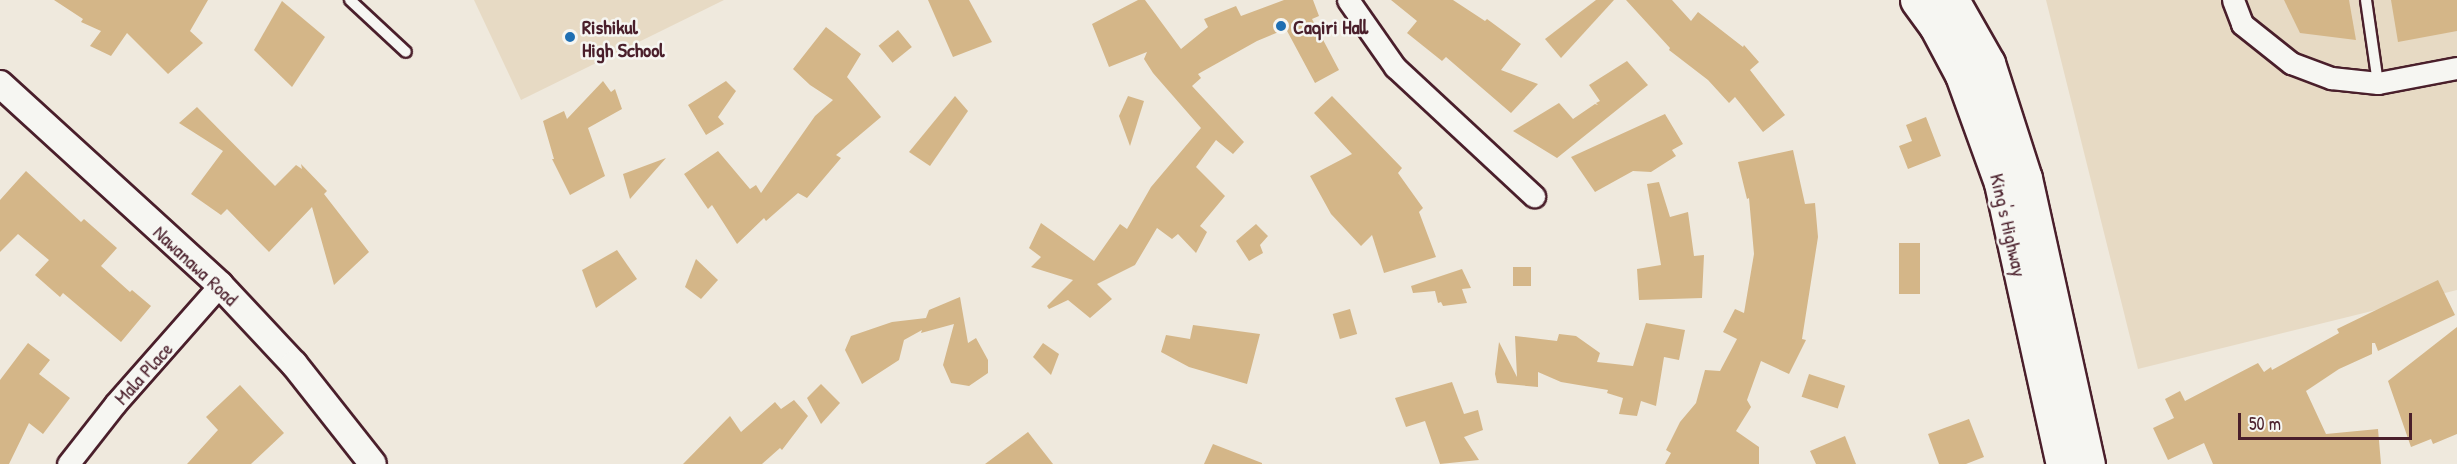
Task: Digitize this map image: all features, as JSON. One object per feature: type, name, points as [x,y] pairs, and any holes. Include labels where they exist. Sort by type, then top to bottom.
[{"type":"highway","name":"King's Highway","points":[[1917,0],[1936,26],[1962,75],[2001,183],[2063,464]]},
{"type":"highway","name":"King's Highway","points":[[1952,0],[1988,63],[2025,178],[2088,464]]},
{"type":"street","points":[[1348,0],[1395,67],[1534,196]]},
{"type":"street","points":[[2233,0],[2242,24],[2291,63],[2331,78],[2378,83],[2457,68]]},
{"type":"street","name":"Nawanawa Road","points":[[0,84],[220,285],[294,364],[373,464]]},
{"type":"street","name":"Mala Place","points":[[68,464],[115,404],[220,285]]},
{"type":"lane","points":[[350,0],[406,52]]},
{"type":"lane","points":[[2366,0],[2378,83]]},
{"type":"shaded area","name":"Rishikul High School","points":[[474,0],[724,0],[521,100]]},
{"type":"shaded area","points":[[2046,0],[2457,0],[2457,290],[2138,369]]},
{"type":"building","points":[[54,0],[208,0],[190,31],[203,43],[168,74],[127,33],[111,56],[90,46],[101,31],[81,22],[83,19]]},
{"type":"building","points":[[928,0],[969,0],[992,42],[953,57]]},
{"type":"building","points":[[1138,0],[1145,0],[1181,49],[1208,27],[1204,19],[1236,6],[1241,16],[1284,0],[1313,0],[1319,16],[1312,19],[1339,70],[1315,83],[1286,29],[1257,41],[1198,74],[1201,78],[1192,86],[1244,142],[1233,154],[1216,140],[1196,167],[1225,196],[1200,226],[1207,232],[1196,253],[1178,234],[1172,239],[1157,228],[1135,265],[1097,284],[1112,299],[1090,318],[1068,300],[1049,309],[1047,306],[1073,280],[1031,267],[1041,257],[1029,248],[1041,223],[1094,261],[1120,224],[1127,229],[1151,187],[1201,128],[1153,73],[1144,59],[1147,52],[1109,67],[1092,24]]},
{"type":"building","points":[[1391,0],[1453,0],[1485,21],[1487,19],[1521,44],[1501,70],[1538,84],[1511,113],[1446,57],[1442,61],[1407,33],[1417,21]]},
{"type":"building","points":[[1596,0],[1614,0],[1561,58],[1545,39]]},
{"type":"building","points":[[1626,0],[1672,0],[1691,21],[1698,12],[1743,47],[1744,45],[1759,62],[1750,70],[1785,115],[1763,132],[1735,97],[1729,103],[1708,80],[1669,50],[1670,48]]},
{"type":"building","points":[[2284,0],[2349,0],[2356,40],[2300,33]]},
{"type":"building","points":[[2391,0],[2457,0],[2457,31],[2398,42]]},
{"type":"building","points":[[282,1],[325,37],[292,87],[254,50]]},
{"type":"building","points":[[826,27],[861,54],[847,77],[881,117],[836,155],[841,158],[807,198],[798,193],[766,221],[764,218],[737,244],[712,205],[708,209],[684,174],[718,151],[750,189],[756,185],[761,193],[815,116],[833,100],[810,85],[793,69]]},
{"type":"building","points":[[898,30],[912,47],[892,63],[879,46]]},
{"type":"building","points":[[1627,61],[1648,85],[1557,158],[1513,131],[1559,103],[1573,119],[1595,104],[1598,105],[1596,103],[1600,101],[1589,85]]},
{"type":"building","points":[[603,81],[611,92],[615,89],[622,109],[588,128],[605,176],[570,195],[552,159],[554,159],[543,121],[564,111],[567,119]]},
{"type":"building","points":[[726,81],[736,91],[718,117],[724,124],[706,135],[688,105]]},
{"type":"building","points":[[955,96],[968,111],[930,166],[909,152]]},
{"type":"building","points":[[1128,96],[1144,101],[1130,146],[1119,116]]},
{"type":"building","points":[[1332,96],[1402,168],[1398,173],[1423,208],[1419,212],[1436,257],[1384,273],[1372,235],[1361,246],[1331,214],[1310,176],[1352,154],[1314,113]]},
{"type":"building","points":[[197,107],[275,186],[296,165],[302,169],[301,164],[327,191],[324,194],[369,252],[334,285],[312,207],[269,252],[227,209],[221,215],[191,194],[223,151],[179,123]]},
{"type":"building","points":[[1665,114],[1683,144],[1672,150],[1676,156],[1651,172],[1633,171],[1595,192],[1571,157]]},
{"type":"building","points":[[1926,117],[1941,156],[1908,169],[1899,146],[1912,141],[1906,125]]},
{"type":"building","points":[[1793,150],[1805,204],[1815,203],[1818,237],[1802,339],[1806,340],[1789,374],[1761,361],[1747,400],[1751,407],[1736,431],[1759,447],[1759,464],[1665,464],[1671,453],[1666,450],[1680,422],[1696,403],[1705,370],[1720,371],[1737,339],[1723,332],[1735,309],[1744,313],[1754,254],[1749,198],[1747,199],[1738,162]]},
{"type":"building","points":[[666,158],[630,199],[623,174]]},
{"type":"building","points":[[26,171],[81,222],[84,219],[117,248],[101,266],[130,292],[132,290],[151,306],[121,342],[63,293],[60,297],[35,275],[49,260],[18,234],[0,252],[0,200]]},
{"type":"building","points":[[1659,182],[1670,217],[1688,212],[1694,256],[1704,255],[1702,298],[1639,300],[1637,269],[1661,265],[1647,184]]},
{"type":"building","points":[[1256,224],[1268,236],[1260,245],[1263,253],[1249,261],[1236,241]]},
{"type":"building","points":[[1899,243],[1920,243],[1920,294],[1899,294]]},
{"type":"building","points":[[617,250],[637,279],[596,308],[582,270]]},
{"type":"building","points":[[696,259],[718,280],[701,299],[685,287]]},
{"type":"building","points":[[1513,267],[1531,267],[1531,286],[1513,286]]},
{"type":"building","points":[[1462,269],[1471,288],[1462,289],[1467,303],[1443,306],[1441,302],[1438,303],[1435,291],[1413,293],[1411,286]]},
{"type":"building","points":[[2438,280],[2455,315],[2378,351],[2375,343],[2372,343],[2372,354],[2339,369],[2306,391],[2326,434],[2378,429],[2381,464],[2213,464],[2204,443],[2168,460],[2153,428],[2174,418],[2165,399],[2180,391],[2185,401],[2258,363],[2264,372],[2271,367],[2272,370],[2339,333],[2337,329]]},
{"type":"building","points":[[960,297],[968,343],[976,338],[988,360],[988,373],[969,386],[951,383],[943,365],[954,324],[921,333],[922,330],[904,340],[899,360],[862,384],[845,350],[851,336],[892,322],[926,318],[929,310]]},
{"type":"building","points":[[1350,309],[1357,334],[1340,339],[1333,314]]},
{"type":"building","points":[[1646,323],[1685,330],[1679,360],[1664,357],[1656,406],[1641,401],[1637,416],[1619,414],[1623,398],[1607,393],[1608,390],[1561,382],[1538,372],[1538,387],[1497,383],[1495,374],[1499,342],[1517,377],[1515,336],[1557,341],[1559,334],[1576,336],[1600,353],[1597,362],[1633,366]]},
{"type":"building","points":[[1193,325],[1260,334],[1247,384],[1189,367],[1161,352],[1166,335],[1190,339]]},
{"type":"building","points":[[2457,327],[2457,434],[2433,444],[2431,439],[2411,447],[2388,381]]},
{"type":"building","points":[[28,343],[50,360],[39,374],[70,398],[43,434],[29,423],[9,464],[0,464],[0,380]]},
{"type":"building","points":[[1043,343],[1059,354],[1051,375],[1033,357]]},
{"type":"building","points":[[1809,374],[1845,386],[1838,409],[1802,397]]},
{"type":"building","points":[[1452,382],[1464,414],[1478,410],[1483,430],[1464,437],[1479,460],[1440,464],[1425,421],[1406,427],[1395,398]]},
{"type":"building","points":[[821,384],[840,403],[821,424],[807,398]]},
{"type":"building","points":[[240,385],[284,433],[251,464],[187,464],[218,430],[206,417]]},
{"type":"building","points":[[794,400],[808,416],[782,450],[780,448],[762,464],[683,464],[730,416],[741,432],[775,402],[781,409]]},
{"type":"building","points":[[1969,419],[1984,457],[1966,464],[1939,464],[1928,434]]},
{"type":"building","points":[[1028,432],[1053,464],[985,464]]},
{"type":"building","points":[[1845,436],[1856,464],[1816,464],[1810,451]]},
{"type":"building","points":[[1213,444],[1262,463],[1262,464],[1204,464]]},
{"type":"place","name":"Caqiri Hall","points":[[1281,26]]},
{"type":"place","name":"Rishikul High School","points":[[570,37]]}]
